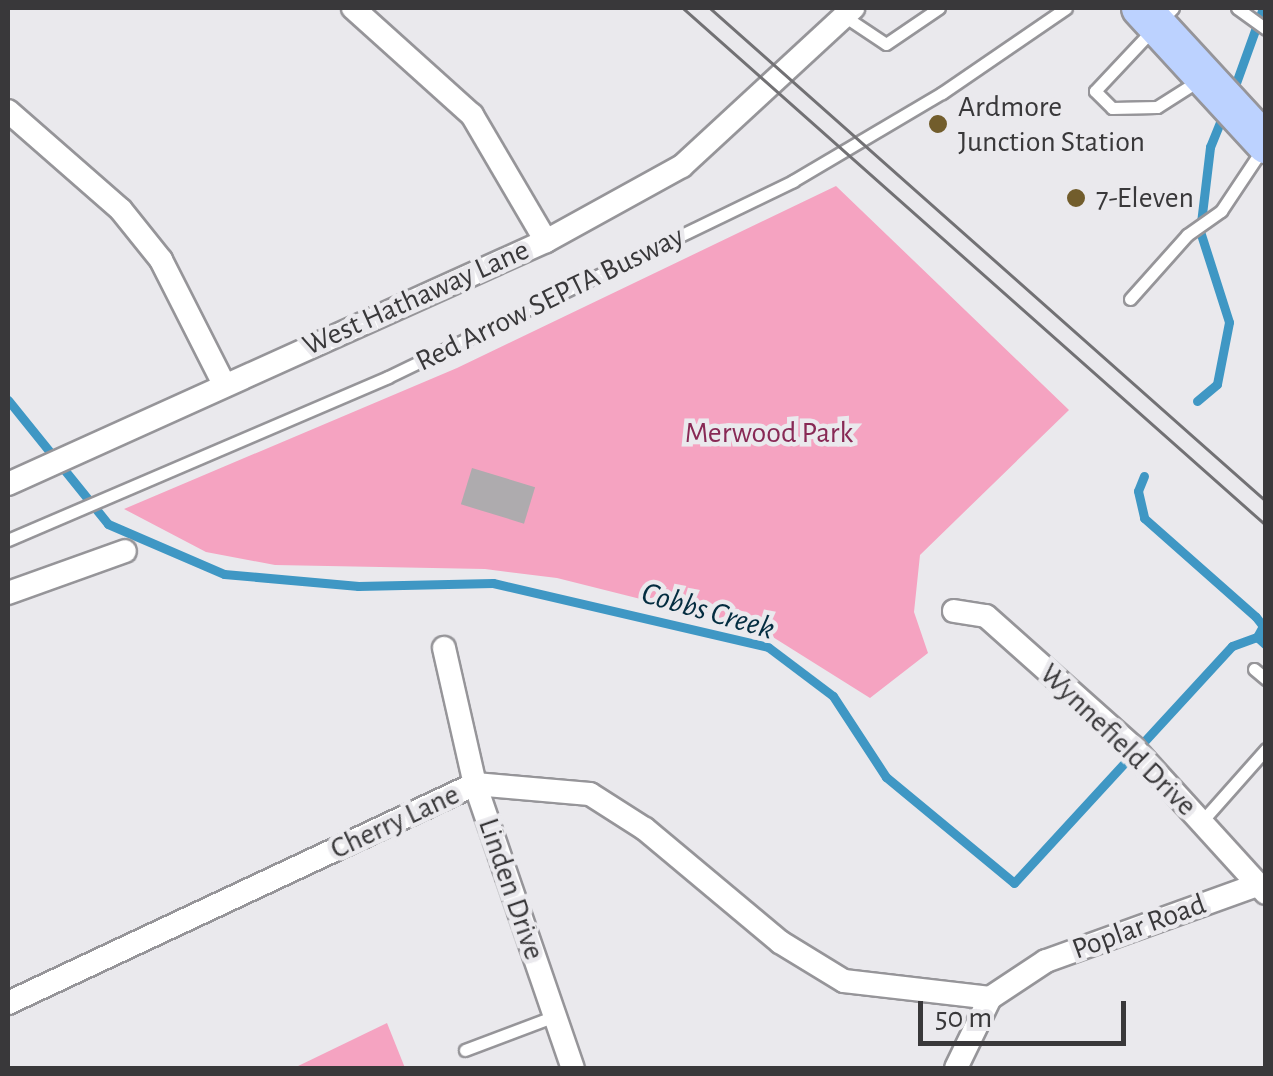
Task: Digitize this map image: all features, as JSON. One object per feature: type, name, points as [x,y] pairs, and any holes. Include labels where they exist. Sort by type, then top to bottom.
[{"type":"main road","points":[[1157,13],[1210,82],[1258,135]]},
{"type":"street","points":[[353,8],[472,114],[546,240]]},
{"type":"street","name":"West Hathaway Lane","points":[[8,484],[546,240],[682,166],[840,13]]},
{"type":"street","points":[[8,110],[121,210],[161,260],[224,384]]},
{"type":"street","points":[[8,593],[125,551]]},
{"type":"street","name":"Wynnefield Drive","points":[[954,611],[986,616],[1133,747],[1203,820],[1261,889]]},
{"type":"street","name":"Linden Drive","points":[[444,648],[474,784],[573,1068]]},
{"type":"street","name":"Cherry Lane","points":[[8,1003],[474,784],[590,794],[646,829],[780,942],[844,981],[990,998]]},
{"type":"street","name":"Poplar Road","points":[[990,998],[1046,961],[1261,889]]},
{"type":"street","points":[[956,1068],[990,998]]},
{"type":"lane","points":[[840,13],[886,44],[939,8]]},
{"type":"lane","name":"Red Arrow SEPTA Busway","points":[[8,540],[117,489],[388,377],[793,181],[942,93],[1066,8]]},
{"type":"lane","points":[[1240,11],[1266,29]]},
{"type":"lane","points":[[1157,13],[1095,92],[1112,108],[1157,107],[1210,82]]},
{"type":"lane","points":[[1130,299],[1188,235],[1221,211],[1258,135]]},
{"type":"lane","points":[[1254,668],[1266,679]]},
{"type":"lane","points":[[1203,820],[1266,749]]},
{"type":"lane","points":[[465,1050],[555,1016]]},
{"type":"green space","name":"Merwood Park","points":[[836,186],[1069,410],[920,555],[914,612],[928,653],[870,698],[760,629],[557,578],[485,569],[275,565],[206,552],[124,509],[457,368]]},
{"type":"green space","points":[[387,1023],[405,1068],[294,1068]]},
{"type":"building","points":[[472,468],[535,487],[524,524],[461,504]]},
{"type":"waterway","points":[[1232,94],[1263,8]]},
{"type":"waterway","points":[[1197,401],[1217,384],[1229,322],[1200,231],[1210,147],[1224,113]]},
{"type":"waterway","name":"Cobbs Creek","points":[[8,400],[108,524],[224,574],[358,586],[493,583],[768,647],[833,696],[886,777],[1014,883],[1232,646],[1257,637],[1266,645]]},
{"type":"waterway","points":[[1144,476],[1138,491],[1144,518],[1256,617],[1263,626],[1257,637]]},
{"type":"tram line","points":[[683,8],[1266,525]]},
{"type":"tram line","points":[[710,8],[1266,501]]},
{"type":"place","name":"Ardmore Junction Station","points":[[938,124]]},
{"type":"place","name":"7-Eleven","points":[[1076,198]]}]
